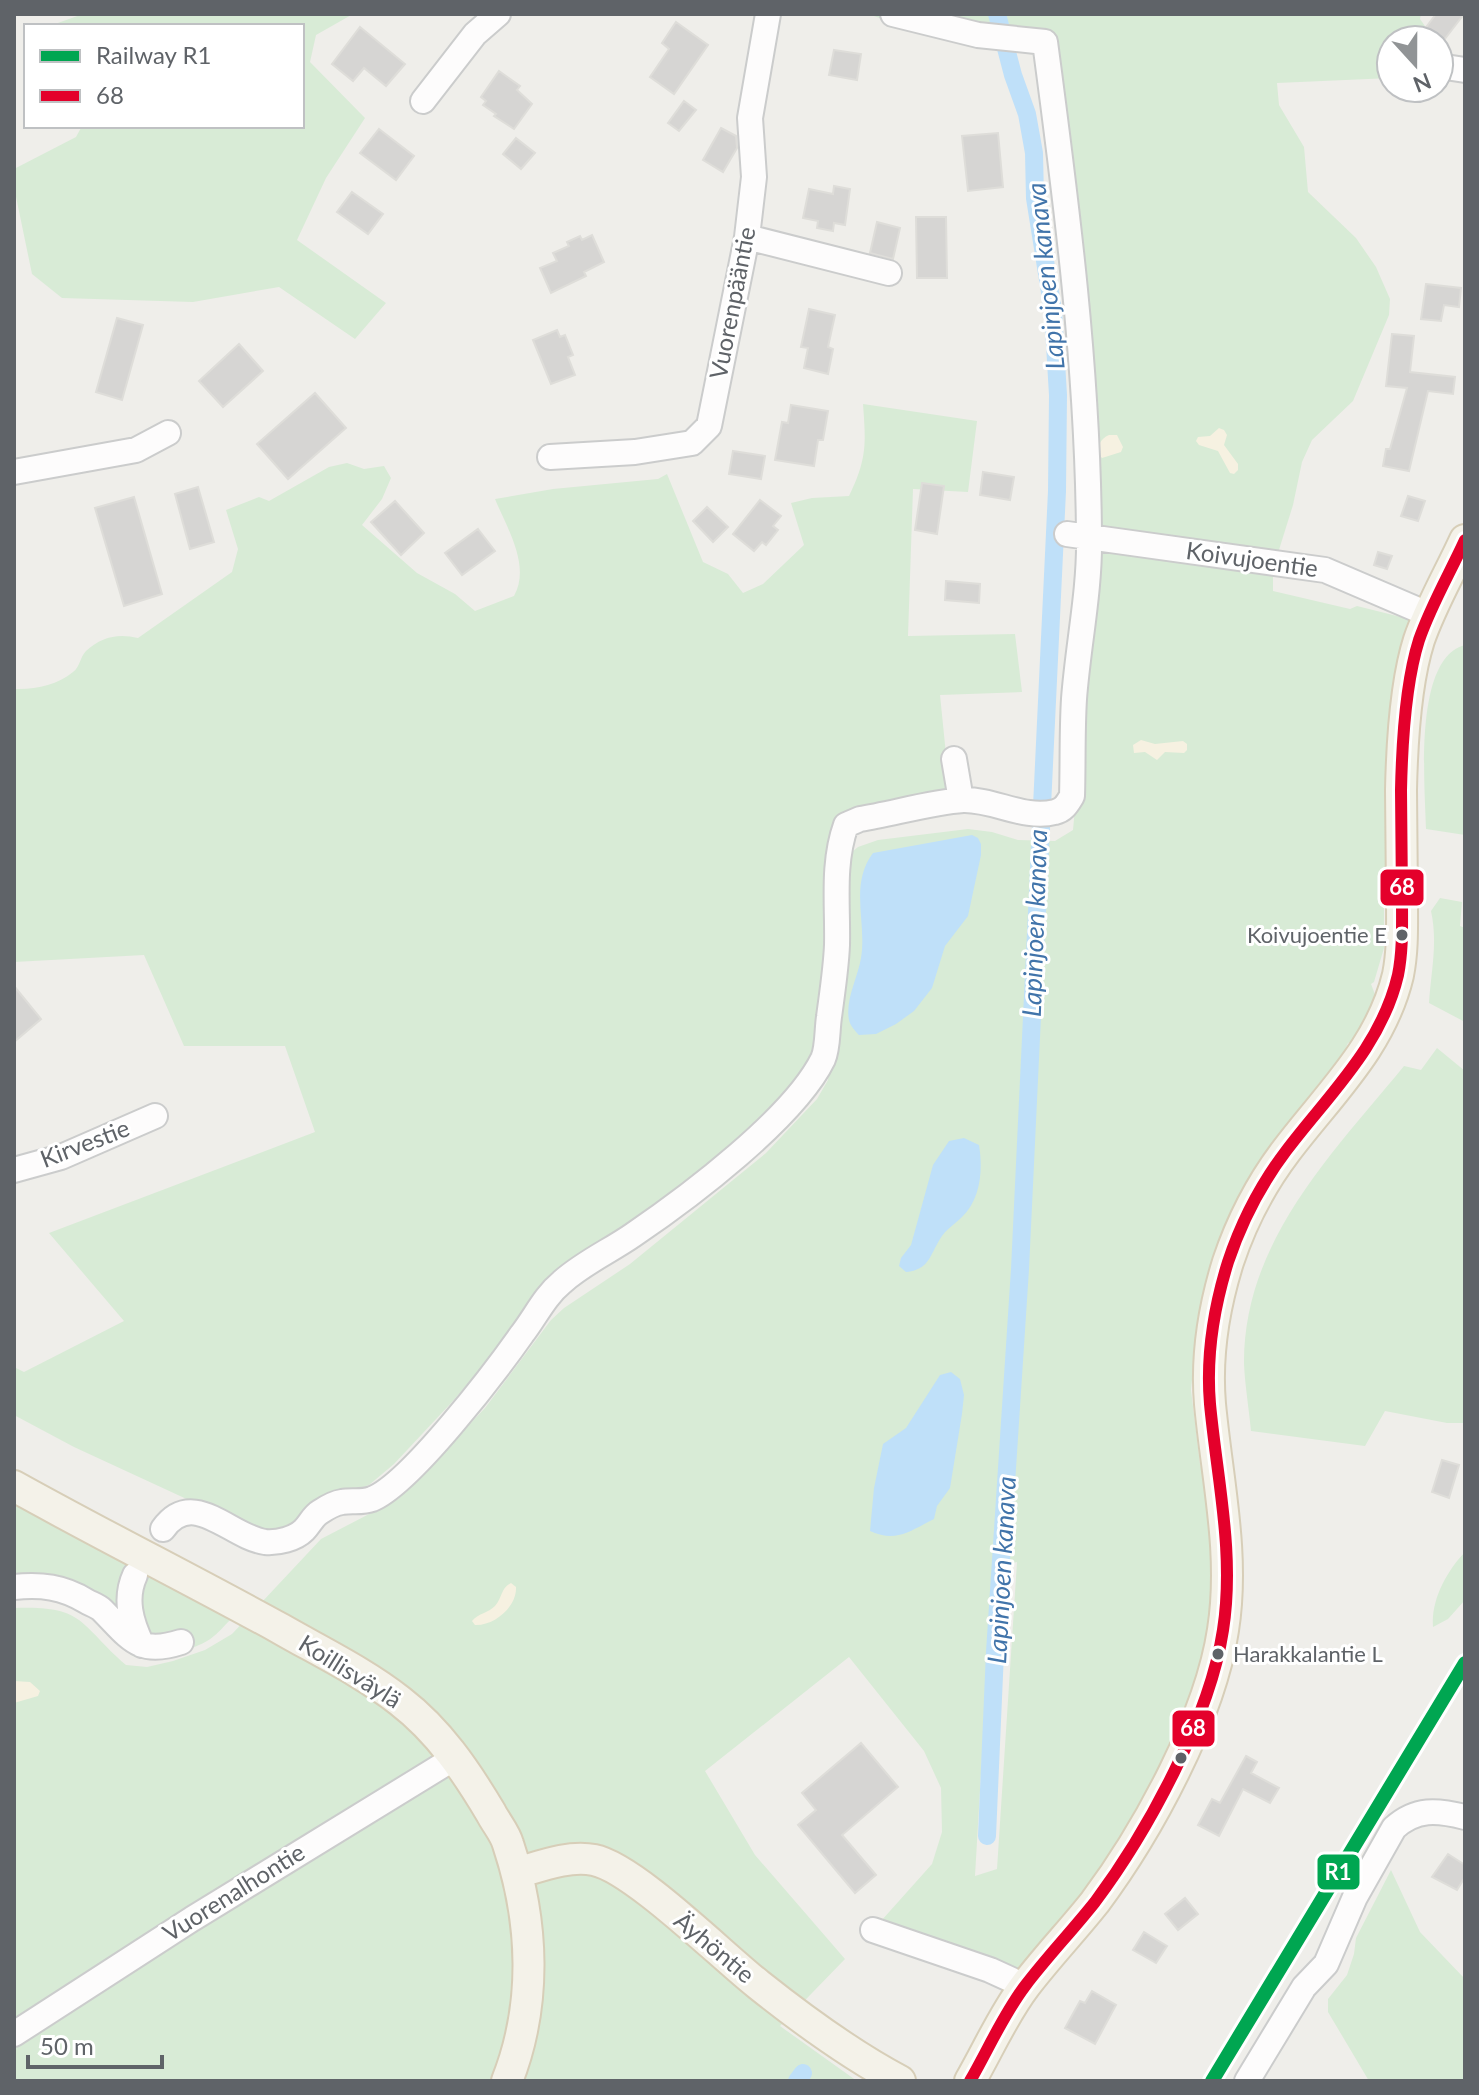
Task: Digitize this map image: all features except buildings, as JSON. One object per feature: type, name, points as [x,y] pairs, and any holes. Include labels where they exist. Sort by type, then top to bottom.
[{"type":"main road","points":[[970,2081],[1025,1986],[1097,1898],[1128,1853],[1170,1777],[1209,1694],[1223,1630],[1227,1594],[1225,1531],[1210,1403],[1210,1354],[1219,1296],[1242,1226],[1263,1185],[1369,1045],[1391,999],[1399,970],[1403,934],[1401,786],[1407,702],[1419,642],[1465,540]]},
{"type":"main road","name":"Koillisväylä","points":[[14,1486],[360,1674],[401,1701],[456,1757],[508,1842],[526,1918],[530,1981],[517,2056],[507,2081]]},
{"type":"main road","name":"Äyhöntie","points":[[517,1873],[573,1860],[593,1860],[610,1865],[760,1986],[834,2040],[900,2081]]},
{"type":"street","points":[[423,101],[475,34],[498,14]]},
{"type":"street","name":"Vuorenpääntie","points":[[550,457],[635,452],[692,443],[709,426],[747,237],[754,177],[750,118],[768,14]]},
{"type":"street","points":[[163,1529],[171,1518],[184,1512],[210,1517],[264,1542],[288,1540],[303,1532],[317,1513],[343,1502],[361,1503],[375,1498],[393,1484],[469,1402],[525,1330],[541,1303],[563,1281],[633,1235],[709,1178],[775,1121],[808,1087],[825,1055],[837,948],[837,870],[846,825],[860,819],[961,800],[1041,812],[1064,809],[1072,796],[1074,699],[1087,601],[1078,536],[1084,383],[1075,278],[1045,42],[983,35],[893,14]]},
{"type":"street","points":[[747,237],[889,273]]},
{"type":"street","points":[[14,472],[136,450],[168,433]]},
{"type":"street","name":"Koivujoentie","points":[[1078,536],[1325,570],[1430,615]]},
{"type":"street","points":[[954,759],[961,800]]},
{"type":"street","name":"Kirvestie","points":[[14,1170],[61,1157],[155,1116]]},
{"type":"street","points":[[101,1608],[132,1581],[129,1612],[142,1646]]},
{"type":"street","points":[[14,1587],[36,1584],[74,1592],[101,1608],[127,1637],[142,1646],[161,1648],[181,1642]]},
{"type":"street","name":"Vuorenalhontie","points":[[14,2034],[204,1911],[456,1757]]},
{"type":"street","points":[[1247,2081],[1304,1987],[1326,1964],[1355,1897],[1394,1828],[1403,1820],[1425,1811],[1442,1811],[1465,1817]]},
{"type":"street","points":[[873,1930],[990,1970],[1025,1986]]},
{"type":"green space","points":[[83,14],[353,14],[316,35],[310,62],[365,118],[326,178],[297,240],[386,303],[355,339],[279,287],[193,302],[62,298],[32,274],[14,187],[14,169],[76,137],[81,128],[304,128],[304,24],[55,24]]},
{"type":"green space","points":[[868,14],[1421,14],[1424,24],[1375,24],[1375,79],[1277,83],[1279,105],[1304,147],[1308,192],[1356,238],[1376,267],[1390,299],[1389,315],[1353,401],[1312,440],[1302,462],[1293,505],[1273,569],[1273,591],[1350,609],[1357,606],[1409,619],[1411,624],[1402,646],[1392,707],[1389,871],[1384,892],[1384,948],[1371,984],[1376,997],[1356,1041],[1348,1043],[1308,1097],[1309,1107],[1211,1279],[1199,1312],[1191,1390],[1200,1464],[1208,1493],[1216,1591],[1188,1725],[1174,1729],[1134,1828],[1025,1986],[873,1930],[932,1864],[942,1832],[941,1788],[924,1751],[849,1657],[705,1771],[755,1855],[845,1959],[780,2026],[857,2081],[14,2081],[14,1608],[55,1610],[68,1614],[89,1628],[126,1665],[147,1667],[173,1661],[205,1650],[232,1634],[321,1539],[398,1499],[485,1408],[551,1320],[564,1308],[630,1264],[766,1153],[817,1099],[828,1080],[847,856],[858,847],[878,840],[968,829],[1018,840],[1055,841],[1073,830],[1097,565],[1052,53],[927,34]],"holes":[[[1017,1562],[997,1869],[975,1876],[993,1568]]]},
{"type":"green space","points":[[863,404],[977,421],[968,492],[913,489],[908,636],[1015,634],[1022,692],[940,695],[950,794],[858,815],[814,1057],[797,1080],[721,1155],[510,1335],[394,1464],[369,1485],[328,1499],[302,1526],[285,1532],[258,1532],[74,1447],[14,1415],[14,1367],[24,1372],[124,1321],[49,1233],[315,1132],[285,1046],[184,1046],[144,955],[14,962],[14,689],[30,689],[67,677],[75,670],[84,653],[98,642],[117,636],[138,638],[232,572],[238,549],[226,510],[259,497],[269,501],[329,467],[347,463],[364,469],[384,466],[391,478],[382,499],[362,525],[417,573],[455,594],[475,611],[514,596],[519,584],[519,560],[495,499],[553,489],[658,479],[667,474],[703,562],[728,574],[743,593],[763,584],[804,545],[791,503],[812,498],[849,496],[864,451]]},
{"type":"green space","points":[[1465,645],[1465,835],[1426,829],[1424,755],[1430,698],[1437,673],[1448,655]]},
{"type":"green space","points":[[1440,898],[1462,902],[1460,926],[1465,928],[1465,1022],[1429,1003],[1434,946],[1431,911]]},
{"type":"green space","points":[[1437,1048],[1465,1071],[1465,1423],[1447,1423],[1385,1411],[1365,1446],[1251,1431],[1244,1364],[1248,1320],[1258,1278],[1275,1239],[1321,1167],[1404,1066],[1421,1070]]},
{"type":"green space","points":[[14,1501],[230,1620],[200,1645],[157,1658],[146,1658],[130,1654],[92,1616],[74,1603],[52,1597],[14,1599]]},
{"type":"green space","points":[[1465,1552],[1465,1600],[1448,1619],[1433,1627],[1435,1606],[1442,1586]]},
{"type":"green space","points":[[1391,1870],[1420,1932],[1465,1979],[1465,2081],[1369,2081],[1328,2012],[1328,1999],[1347,1975],[1356,1938]]},
{"type":"sand","points":[[1219,428],[1227,435],[1224,445],[1238,464],[1234,474],[1230,473],[1218,451],[1199,445],[1196,441],[1198,437],[1210,436]]},
{"type":"sand","points":[[1109,435],[1117,435],[1123,447],[1121,452],[1102,458],[1098,454],[1099,445]]},
{"type":"sand","points":[[1141,740],[1155,744],[1183,741],[1187,744],[1187,750],[1184,753],[1165,752],[1157,760],[1145,752],[1134,753],[1133,745]]},
{"type":"sand","points":[[511,1583],[516,1587],[513,1602],[503,1614],[490,1622],[475,1625],[472,1621],[495,1606]]},
{"type":"sand","points":[[14,1681],[30,1682],[40,1691],[38,1696],[14,1703]]},
{"type":"water","points":[[972,835],[981,844],[981,855],[968,916],[945,946],[932,988],[914,1011],[896,1024],[876,1034],[859,1035],[850,1024],[848,1012],[861,958],[860,891],[866,865],[873,853]]},
{"type":"water","points":[[964,1138],[979,1145],[981,1164],[977,1193],[968,1210],[942,1235],[924,1265],[906,1272],[899,1266],[901,1258],[911,1245],[933,1165],[949,1141]]},
{"type":"water","points":[[951,1372],[960,1379],[964,1395],[950,1488],[937,1506],[934,1519],[895,1536],[870,1531],[883,1444],[906,1428],[940,1375]]},
{"type":"waterway","name":"Lapinjoen kanava","points":[[987,1836],[995,1652],[1020,1269],[1057,491],[1058,395],[1053,311],[1035,198],[1034,153],[1027,114],[997,14]]},
{"type":"waterway","name":"Lapinjoen kanava","points":[[797,2081],[803,2073]]},
{"type":"rail line","name":"R1","points":[[1212,2081],[1465,1663]]},
{"type":"transit line","name":"68","points":[[970,2081],[1017,1997],[1095,1902],[1136,1842],[1174,1772],[1205,1699],[1216,1664],[1226,1602],[1224,1517],[1209,1386],[1212,1332],[1219,1297],[1233,1247],[1260,1190],[1286,1151],[1352,1069],[1390,1001],[1398,975],[1401,947],[1401,772],[1410,675],[1424,627],[1465,540]]},
{"type":"place","name":"Koivujoentie E","points":[[1402,935]]},
{"type":"place","name":"Harakkalantie L","points":[[1218,1654]]}]
